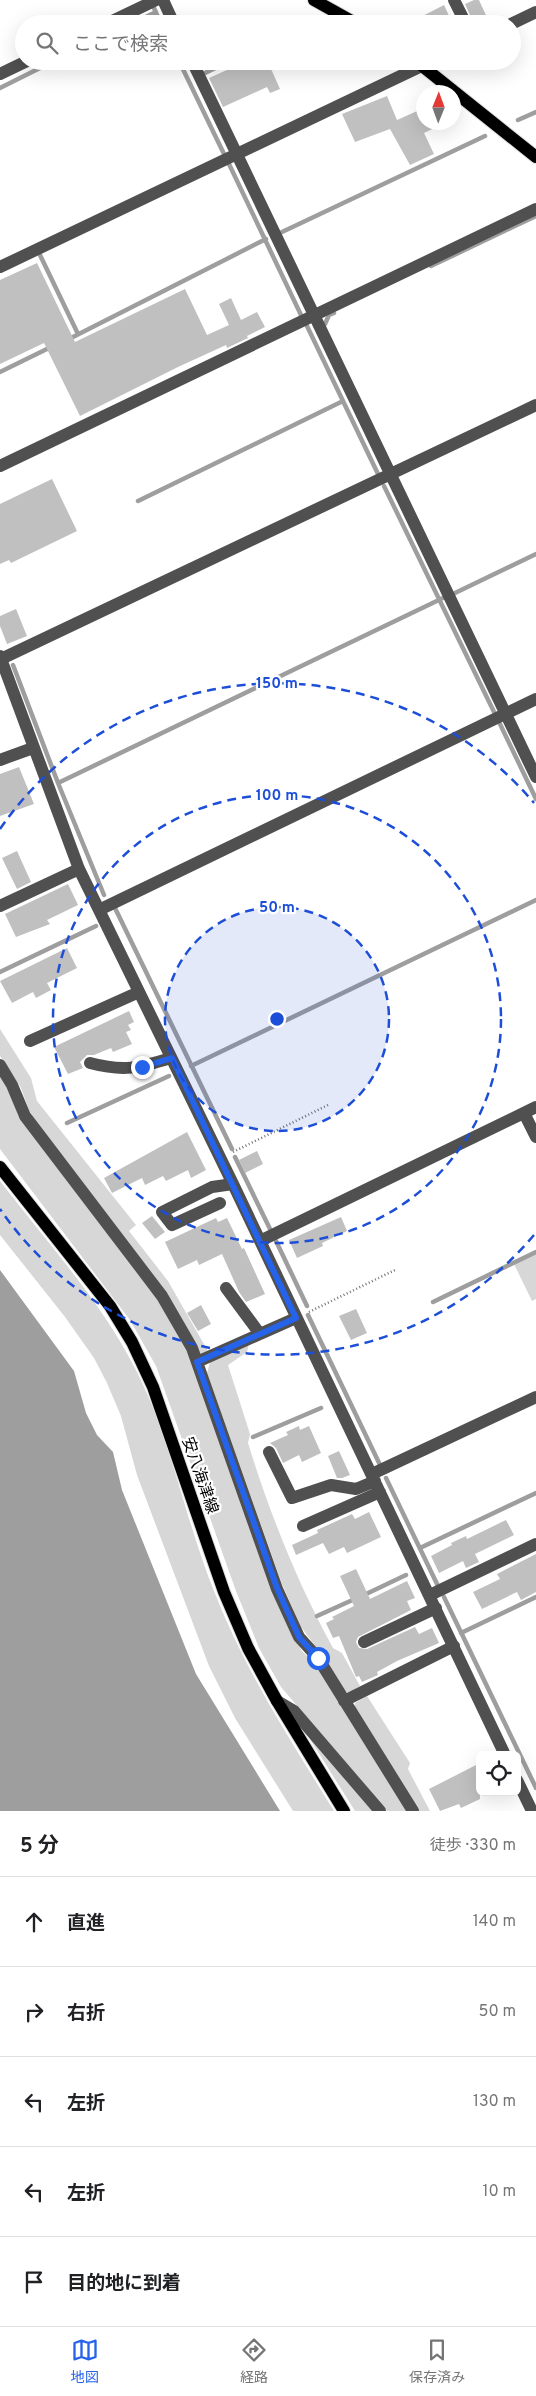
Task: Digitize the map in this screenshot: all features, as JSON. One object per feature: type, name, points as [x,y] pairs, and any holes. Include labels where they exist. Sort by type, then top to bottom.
[{"type":"main road","points":[[314,0],[341,15]]},
{"type":"main road","points":[[432,70],[536,157]]},
{"type":"main road","name":"安八海津線","points":[[0,1167],[110,1306],[132,1342],[153,1387],[224,1592],[248,1648],[277,1701],[344,1811]]},
{"type":"street","points":[[125,15],[156,0]]},
{"type":"street","points":[[163,0],[170,15]]},
{"type":"street","points":[[454,0],[462,15]]},
{"type":"street","points":[[521,19],[536,12]]},
{"type":"street","points":[[0,74],[15,67]]},
{"type":"street","points":[[196,70],[235,155],[536,777]]},
{"type":"street","points":[[0,267],[410,70]]},
{"type":"street","points":[[0,466],[536,209]]},
{"type":"street","points":[[503,1751],[233,1184],[79,869],[1,658],[536,405]]},
{"type":"street","points":[[99,910],[536,699]]},
{"type":"street","points":[[0,760],[33,748]]},
{"type":"street","points":[[0,906],[79,869]]},
{"type":"street","points":[[30,1041],[139,992]]},
{"type":"street","points":[[90,1063],[112,1069],[142,1067],[172,1058]]},
{"type":"street","points":[[0,1065],[12,1084],[24,1116],[162,1296],[192,1348],[277,1588],[299,1637],[318,1658],[413,1811]]},
{"type":"street","points":[[260,1241],[530,1110],[536,1137]]},
{"type":"street","points":[[220,1203],[172,1225],[162,1212],[212,1187],[233,1184]]},
{"type":"street","points":[[226,1288],[260,1334]]},
{"type":"street","points":[[197,1362],[296,1318]]},
{"type":"street","points":[[303,1526],[376,1482],[536,1397]]},
{"type":"street","points":[[269,1452],[292,1498],[331,1485],[356,1488],[376,1482]]},
{"type":"street","points":[[430,1595],[536,1544]]},
{"type":"street","points":[[364,1642],[436,1608]]},
{"type":"street","points":[[344,1701],[454,1646]]},
{"type":"street","points":[[277,1701],[294,1711],[380,1811]]},
{"type":"street","points":[[521,1787],[532,1805]]},
{"type":"path","points":[[220,1158],[328,1105]]},
{"type":"path","points":[[296,1318],[397,1269]]},
{"type":"shaded area","points":[[0,1029],[31,1078],[37,1101],[136,1225],[129,1231],[168,1281],[209,1353],[200,1355],[44,1135],[29,1110],[21,1088],[0,1056]]},
{"type":"shaded area","points":[[0,1074],[8,1086],[18,1115],[157,1296],[185,1343],[273,1588],[301,1650],[321,1670],[408,1811],[387,1811],[281,1687],[259,1648],[236,1591],[156,1366],[130,1320],[0,1149]]},
{"type":"shaded area","points":[[0,1181],[89,1295],[106,1319],[135,1368],[159,1423],[195,1539],[228,1624],[270,1706],[334,1811],[293,1811],[235,1718],[209,1666],[137,1475],[121,1416],[107,1383],[94,1358],[65,1317],[0,1235]]},
{"type":"shaded area","points":[[536,1253],[536,1299],[532,1301],[514,1264]]},
{"type":"shaded area","points":[[0,1270],[74,1371],[86,1413],[97,1435],[113,1452],[122,1490],[196,1674],[280,1811],[0,1811]]},
{"type":"shaded area","points":[[249,1344],[247,1352],[228,1365],[250,1434],[248,1443],[275,1522],[296,1573],[333,1648],[342,1653],[360,1686],[349,1693],[344,1691],[323,1656],[301,1627],[282,1584],[207,1373],[210,1362]]},
{"type":"shaded area","points":[[367,1696],[410,1763],[408,1769],[430,1811],[418,1811],[355,1708],[355,1703]]},
{"type":"shaded area","points":[[306,1733],[374,1811],[355,1811]]},
{"type":"building","points":[[479,0],[486,15],[470,15],[465,4]]},
{"type":"building","points":[[444,5],[449,15],[425,15]]},
{"type":"building","points":[[227,70],[272,70],[280,89],[270,93],[267,87],[223,107],[209,78]]},
{"type":"building","points":[[387,96],[397,120],[416,112],[416,130],[430,130],[424,133],[434,154],[410,165],[390,129],[355,142],[342,114]]},
{"type":"building","points":[[37,263],[75,342],[185,289],[207,335],[229,325],[219,304],[231,298],[241,320],[257,312],[265,327],[247,336],[248,338],[227,348],[226,345],[178,367],[80,416],[44,343],[0,364],[0,280]]},
{"type":"building","points":[[52,479],[77,531],[11,563],[9,560],[0,564],[0,504]]},
{"type":"building","points":[[16,609],[27,636],[7,644],[0,626],[0,616]]},
{"type":"building","points":[[19,767],[34,804],[0,816],[0,774]]},
{"type":"building","points":[[17,851],[31,882],[17,889],[2,858]]},
{"type":"building","points":[[68,884],[78,905],[47,920],[50,924],[16,937],[5,914]]},
{"type":"building","points":[[67,948],[77,968],[47,983],[51,990],[36,998],[33,992],[12,1003],[0,981]]},
{"type":"building","points":[[129,1011],[134,1022],[128,1025],[131,1030],[126,1032],[132,1044],[113,1052],[111,1048],[94,1055],[87,1055],[80,1062],[83,1068],[68,1074],[54,1047]]},
{"type":"building","points":[[187,1132],[206,1170],[191,1178],[188,1170],[166,1181],[163,1176],[145,1185],[142,1178],[112,1193],[104,1178]]},
{"type":"building","points":[[257,1151],[263,1164],[245,1173],[239,1160]]},
{"type":"building","points":[[152,1216],[165,1232],[155,1239],[142,1223]]},
{"type":"building","points":[[341,1217],[347,1231],[322,1243],[323,1246],[297,1258],[289,1240]]},
{"type":"building","points":[[216,1218],[218,1222],[227,1218],[242,1249],[244,1248],[265,1294],[246,1302],[239,1292],[222,1254],[199,1265],[197,1260],[178,1269],[165,1242]]},
{"type":"building","points":[[201,1305],[211,1324],[198,1331],[187,1313]]},
{"type":"building","points":[[356,1309],[367,1333],[351,1340],[339,1316]]},
{"type":"building","points":[[299,1426],[300,1430],[309,1426],[321,1453],[302,1462],[299,1455],[283,1463],[276,1448],[270,1443],[288,1435],[286,1432]]},
{"type":"building","points":[[339,1451],[350,1475],[342,1478],[337,1478],[328,1456]]},
{"type":"building","points":[[369,1512],[381,1537],[347,1553],[344,1547],[329,1554],[323,1543],[296,1555],[292,1545],[318,1533],[317,1530],[352,1514],[355,1519]]},
{"type":"building","points":[[506,1520],[514,1535],[475,1554],[479,1562],[466,1568],[463,1561],[439,1573],[431,1556],[452,1545],[451,1543],[466,1536],[467,1539]]},
{"type":"building","points":[[536,1554],[536,1592],[521,1600],[517,1592],[482,1609],[473,1592],[500,1579],[497,1574]]},
{"type":"building","points":[[356,1569],[370,1599],[407,1581],[415,1598],[407,1601],[411,1610],[358,1637],[356,1642],[359,1648],[367,1649],[415,1627],[419,1634],[432,1628],[439,1643],[397,1661],[377,1672],[378,1675],[362,1682],[359,1676],[356,1677],[339,1636],[333,1638],[326,1623],[334,1619],[332,1617],[354,1606],[340,1576]]},
{"type":"building","points":[[476,1765],[476,1796],[480,1796],[480,1799],[461,1808],[459,1804],[440,1811],[429,1789]]},
{"type":"waterway","points":[[154,8],[157,15]]},
{"type":"waterway","points":[[150,15],[156,12]]},
{"type":"waterway","points":[[0,88],[36,70]]},
{"type":"waterway","points":[[183,70],[224,154]]},
{"type":"waterway","points":[[205,73],[211,70]]},
{"type":"waterway","points":[[518,120],[536,112]]},
{"type":"waterway","points":[[282,232],[485,136]]},
{"type":"waterway","points":[[229,164],[301,315]]},
{"type":"waterway","points":[[431,266],[536,216]]},
{"type":"waterway","points":[[69,339],[266,239]]},
{"type":"waterway","points":[[40,255],[78,334]]},
{"type":"waterway","points":[[325,324],[329,315],[334,313]]},
{"type":"waterway","points":[[307,326],[378,474]]},
{"type":"waterway","points":[[0,372],[51,347]]},
{"type":"waterway","points":[[138,501],[343,401]]},
{"type":"waterway","points":[[384,486],[495,714]]},
{"type":"waterway","points":[[455,593],[536,554]]},
{"type":"waterway","points":[[58,783],[443,598]]},
{"type":"waterway","points":[[13,665],[58,783],[104,895]]},
{"type":"waterway","points":[[500,724],[536,799]]},
{"type":"waterway","points":[[191,1066],[536,900]]},
{"type":"waterway","points":[[115,908],[232,1149]]},
{"type":"waterway","points":[[0,972],[96,926]]},
{"type":"waterway","points":[[67,1123],[169,1076]]},
{"type":"waterway","points":[[235,1157],[270,1229]]},
{"type":"waterway","points":[[276,1241],[307,1306]]},
{"type":"waterway","points":[[433,1302],[536,1252]]},
{"type":"waterway","points":[[308,1315],[381,1467]]},
{"type":"waterway","points":[[253,1437],[321,1408]]},
{"type":"waterway","points":[[386,1478],[438,1586]]},
{"type":"waterway","points":[[420,1548],[536,1493]]},
{"type":"waterway","points":[[364,1595],[406,1575]]},
{"type":"waterway","points":[[444,1597],[536,1788]]},
{"type":"waterway","points":[[461,1633],[536,1597]]},
{"type":"waterway","points":[[317,1616],[357,1598]]},
{"type":"route","points":[[142,1067],[172,1058],[296,1318],[197,1362],[277,1588],[299,1637],[318,1658]]}]
